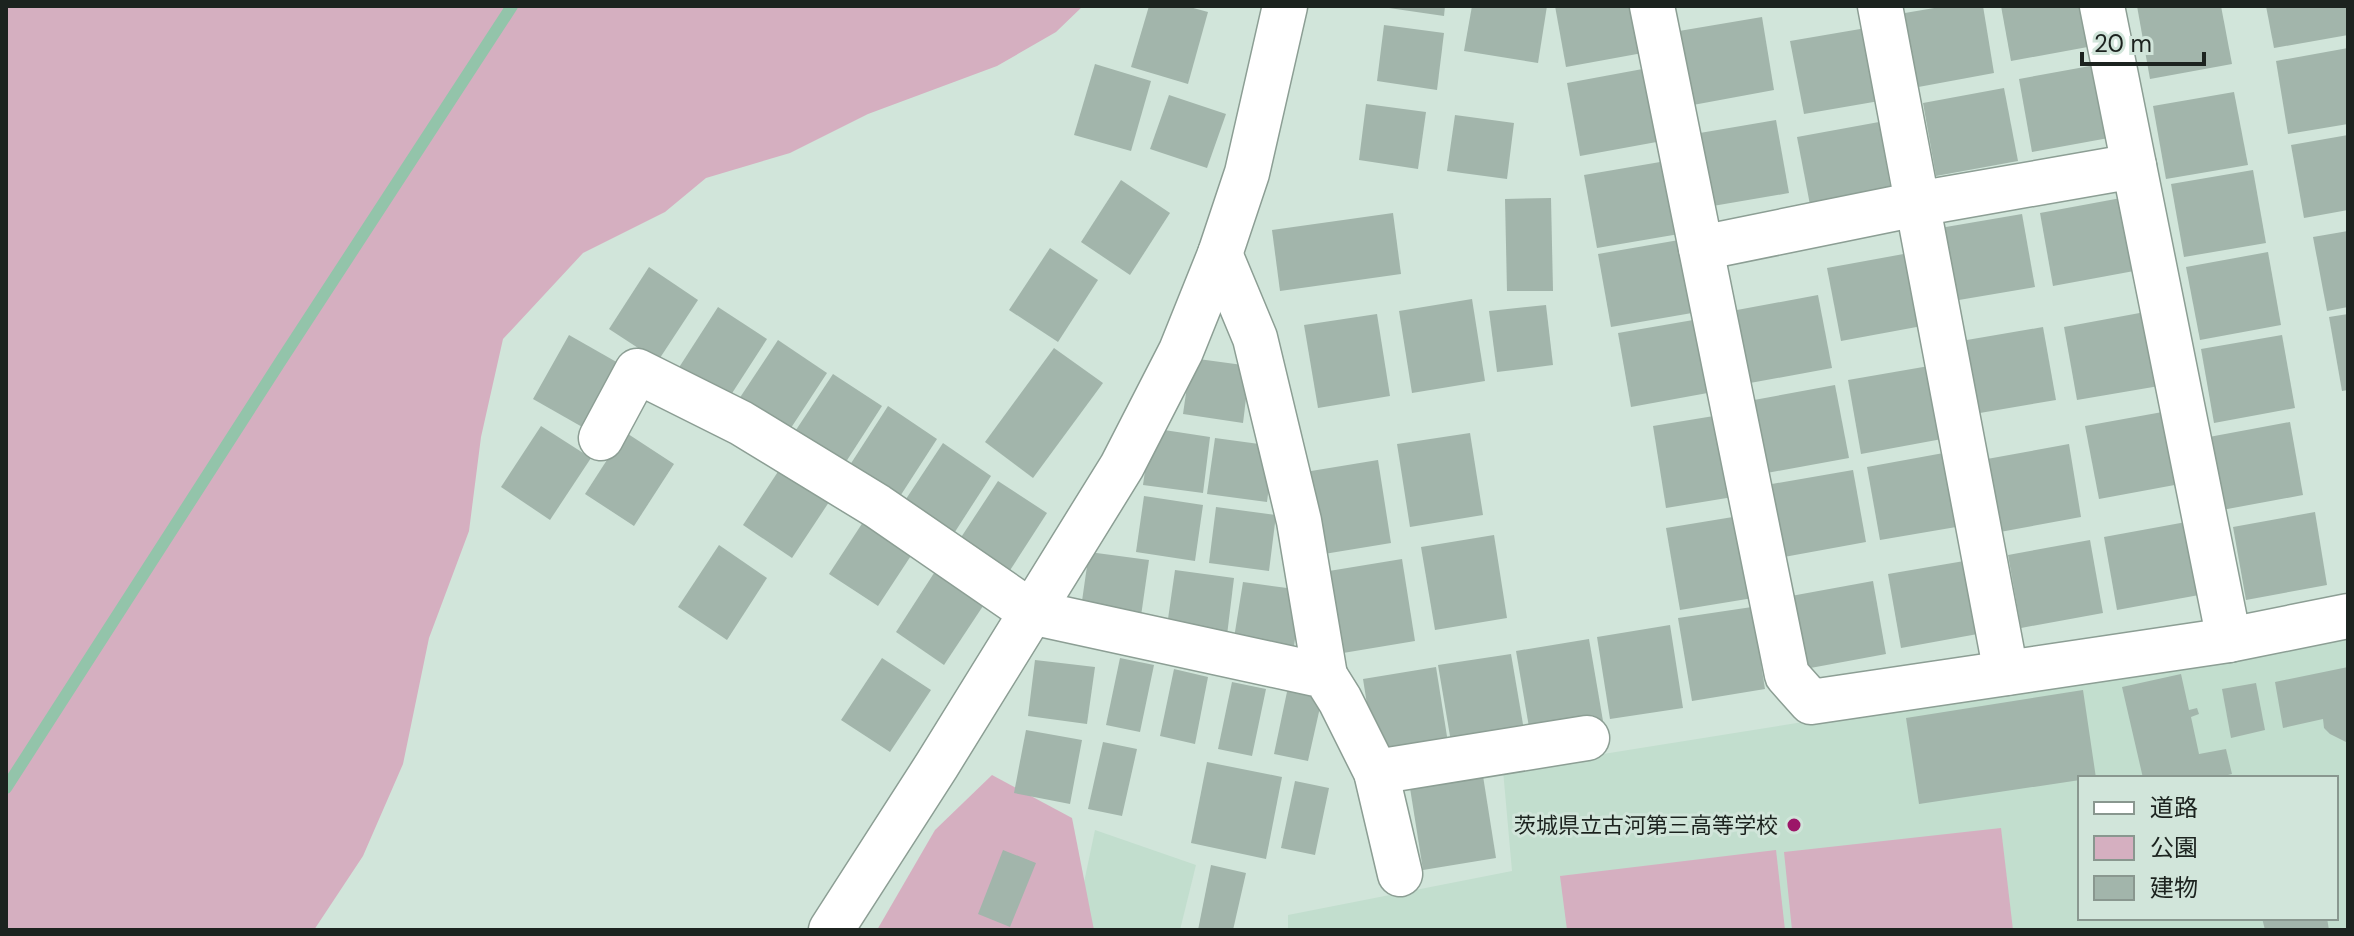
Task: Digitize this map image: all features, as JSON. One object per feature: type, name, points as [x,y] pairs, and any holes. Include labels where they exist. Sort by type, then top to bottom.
[{"type":"street","points":[[831,930],[1122,466],[1181,351],[1220,254],[1247,173],[1285,6]]},
{"type":"street","points":[[1652,6],[1787,675],[1811,702],[2229,640],[2348,616]]},
{"type":"street","points":[[1880,6],[2006,673]]},
{"type":"street","points":[[2102,6],[2229,640]]},
{"type":"street","points":[[1701,248],[1917,204],[2134,166]]},
{"type":"street","points":[[1220,254],[1259,353],[1299,521],[1325,676],[1376,772],[1400,874]]},
{"type":"street","points":[[601,438],[637,371],[741,423],[850,489],[1031,612],[1325,676]]},
{"type":"street","points":[[1376,772],[1587,738]]},
{"type":"shaded area","name":"茨城県立古河第三高等学校","points":[[2348,635],[2348,930],[1288,930],[1288,915],[1512,871],[1503,770]]},
{"type":"shaded area","points":[[1095,830],[1196,865],[1180,930],[1074,930]]},
{"type":"green space","points":[[6,6],[1083,6],[1056,32],[997,66],[868,114],[790,153],[706,178],[665,212],[583,253],[503,339],[481,437],[469,531],[429,638],[403,764],[363,856],[314,930],[6,930]]},
{"type":"green space","points":[[992,775],[1072,818],[1094,930],[877,930],[935,830]]},
{"type":"green space","points":[[2001,828],[2013,930],[1792,930],[1784,852]]},
{"type":"green space","points":[[1776,850],[1785,930],[1567,930],[1560,876]]},
{"type":"building","points":[[1149,6],[1186,6],[1208,12],[1188,84],[1131,67]]},
{"type":"building","points":[[1389,6],[1445,6],[1444,16]]},
{"type":"building","points":[[1472,6],[1547,6],[1538,63],[1464,51]]},
{"type":"building","points":[[1555,6],[1639,6],[1648,52],[1566,67]]},
{"type":"building","points":[[1946,6],[1983,6],[1994,73],[1913,88],[1899,14]]},
{"type":"building","points":[[2001,6],[2086,6],[2093,46],[2011,61]]},
{"type":"building","points":[[2137,6],[2221,6],[2232,64],[2150,79]]},
{"type":"building","points":[[2266,6],[2348,6],[2348,35],[2274,48]]},
{"type":"building","points":[[1762,17],[1774,90],[1693,105],[1679,31]]},
{"type":"building","points":[[1384,25],[1444,33],[1437,90],[1377,81]]},
{"type":"building","points":[[1872,27],[1885,100],[1804,114],[1790,41]]},
{"type":"building","points":[[2348,48],[2348,124],[2288,134],[2276,61]]},
{"type":"building","points":[[1095,64],[1151,81],[1131,151],[1074,135]]},
{"type":"building","points":[[2101,64],[2114,137],[2032,152],[2019,79]]},
{"type":"building","points":[[1648,68],[1662,141],[1580,156],[1567,83]]},
{"type":"building","points":[[2004,88],[2018,161],[1936,176],[1923,103]]},
{"type":"building","points":[[2234,92],[2248,165],[2166,179],[2153,106]]},
{"type":"building","points":[[1169,95],[1226,114],[1207,168],[1150,149]]},
{"type":"building","points":[[1366,104],[1426,112],[1418,169],[1359,160]]},
{"type":"building","points":[[1455,115],[1514,123],[1507,179],[1447,171]]},
{"type":"building","points":[[1776,120],[1789,193],[1707,207],[1694,134]]},
{"type":"building","points":[[1879,122],[1892,196],[1811,210],[1797,137]]},
{"type":"building","points":[[2348,135],[2348,210],[2304,218],[2291,145]]},
{"type":"building","points":[[1666,161],[1679,234],[1597,248],[1584,175]]},
{"type":"building","points":[[2253,170],[2266,243],[2184,257],[2171,184]]},
{"type":"building","points":[[1121,180],[1170,213],[1130,275],[1081,242]]},
{"type":"building","points":[[1551,198],[1553,291],[1507,291],[1505,199]]},
{"type":"building","points":[[2121,198],[2134,271],[2053,286],[2040,213]]},
{"type":"building","points":[[1393,213],[1401,274],[1280,291],[1272,230]]},
{"type":"building","points":[[2022,214],[2035,287],[1953,301],[1940,228]]},
{"type":"building","points":[[2348,231],[2348,307],[2327,311],[2313,237]]},
{"type":"building","points":[[1679,240],[1692,313],[1611,327],[1598,254]]},
{"type":"building","points":[[1050,248],[1098,280],[1058,342],[1009,310]]},
{"type":"building","points":[[2268,252],[2281,325],[2200,340],[2186,267]]},
{"type":"building","points":[[1909,253],[1922,326],[1841,341],[1827,268]]},
{"type":"building","points":[[649,267],[698,300],[658,361],[609,329]]},
{"type":"building","points":[[1818,295],[1832,368],[1750,383],[1737,310]]},
{"type":"building","points":[[1472,299],[1485,381],[1412,393],[1399,311]]},
{"type":"building","points":[[1546,305],[1553,365],[1497,372],[1489,311]]},
{"type":"building","points":[[718,307],[767,339],[727,401],[678,369]]},
{"type":"building","points":[[2145,312],[2159,386],[2077,400],[2064,327]]},
{"type":"building","points":[[1377,314],[1390,396],[1318,408],[1304,325]]},
{"type":"building","points":[[2348,314],[2348,390],[2342,391],[2329,317]]},
{"type":"building","points":[[1699,319],[1713,392],[1631,407],[1618,333]]},
{"type":"building","points":[[2043,327],[2056,400],[1974,414],[1961,341]]},
{"type":"building","points":[[569,335],[620,364],[584,428],[533,399]]},
{"type":"building","points":[[2282,335],[2295,408],[2214,423],[2201,349]]},
{"type":"building","points":[[778,340],[827,373],[787,434],[737,402]]},
{"type":"building","points":[[1054,348],[1103,383],[1033,478],[985,442]]},
{"type":"building","points":[[1191,358],[1250,366],[1243,423],[1183,414]]},
{"type":"building","points":[[1929,366],[1942,439],[1861,454],[1848,380]]},
{"type":"building","points":[[833,374],[882,406],[842,468],[792,436]]},
{"type":"building","points":[[1835,385],[1849,458],[1767,473],[1754,400]]},
{"type":"building","points":[[888,406],[937,439],[897,501],[848,468]]},
{"type":"building","points":[[2168,411],[2180,484],[2099,499],[2085,426]]},
{"type":"building","points":[[1726,414],[1739,496],[1666,508],[1653,426]]},
{"type":"building","points":[[2290,422],[2303,495],[2222,510],[2209,437]]},
{"type":"building","points":[[541,426],[591,458],[550,520],[501,487]]},
{"type":"building","points":[[1151,428],[1210,437],[1203,493],[1143,485]]},
{"type":"building","points":[[625,432],[674,464],[634,526],[585,494]]},
{"type":"building","points":[[1470,433],[1483,515],[1410,527],[1397,444]]},
{"type":"building","points":[[1215,438],[1274,446],[1267,502],[1207,494]]},
{"type":"building","points":[[943,443],[991,476],[951,538],[902,505]]},
{"type":"building","points":[[2069,444],[2081,517],[2000,532],[1987,459]]},
{"type":"building","points":[[1949,452],[1962,526],[1880,540],[1867,467]]},
{"type":"building","points":[[1378,460],[1391,543],[1318,555],[1305,472]]},
{"type":"building","points":[[783,464],[833,496],[792,558],[743,525]]},
{"type":"building","points":[[1853,470],[1866,542],[1784,557],[1772,484]]},
{"type":"building","points":[[998,481],[1047,513],[1007,575],[958,542]]},
{"type":"building","points":[[1144,496],[1203,505],[1195,561],[1136,552]]},
{"type":"building","points":[[1216,507],[1276,515],[1269,571],[1209,563]]},
{"type":"building","points":[[2315,512],[2327,585],[2246,600],[2233,527]]},
{"type":"building","points":[[869,513],[918,545],[878,606],[829,574]]},
{"type":"building","points":[[1739,516],[1753,598],[1680,610],[1666,528]]},
{"type":"building","points":[[2186,522],[2199,595],[2117,610],[2104,537]]},
{"type":"building","points":[[1494,535],[1507,618],[1435,630],[1421,547]]},
{"type":"building","points":[[2090,540],[2103,613],[2021,628],[2008,555]]},
{"type":"building","points":[[719,545],[767,578],[727,640],[678,607]]},
{"type":"building","points":[[1089,552],[1149,560],[1141,616],[1081,608]]},
{"type":"building","points":[[1402,559],[1415,641],[1343,653],[1329,571]]},
{"type":"building","points":[[1970,560],[1983,633],[1901,648],[1888,574]]},
{"type":"building","points":[[936,570],[985,603],[944,665],[896,632]]},
{"type":"building","points":[[1175,570],[1234,578],[1227,635],[1167,626]]},
{"type":"building","points":[[1873,581],[1886,654],[1805,669],[1791,596]]},
{"type":"building","points":[[1243,582],[1302,590],[1294,646],[1234,638]]},
{"type":"building","points":[[1752,607],[1765,689],[1692,701],[1678,618]]},
{"type":"building","points":[[1670,625],[1683,708],[1610,719],[1597,637]]},
{"type":"building","points":[[1589,639],[1603,721],[1530,733],[1516,651]]},
{"type":"building","points":[[1511,654],[1525,736],[1452,748],[1438,665]]},
{"type":"building","points":[[882,658],[931,690],[890,752],[841,720]]},
{"type":"building","points":[[1120,658],[1154,665],[1140,732],[1106,725]]},
{"type":"building","points":[[1035,660],[1095,667],[1087,724],[1028,716]]},
{"type":"building","points":[[1436,667],[1449,749],[1376,761],[1363,679]]},
{"type":"building","points":[[2348,667],[2348,743],[2330,734],[2324,728],[2323,719],[2283,728],[2275,682]]},
{"type":"building","points":[[1174,669],[1208,677],[1195,744],[1160,736]]},
{"type":"building","points":[[2181,674],[2189,710],[2197,708],[2199,714],[2191,717],[2199,754],[2226,749],[2232,774],[2143,776],[2122,687]]},
{"type":"building","points":[[1232,682],[1266,689],[1252,756],[1218,749]]},
{"type":"building","points":[[2256,683],[2265,730],[2231,738],[2222,689]]},
{"type":"building","points":[[1288,687],[1323,694],[1308,761],[1274,754]]},
{"type":"building","points":[[2083,690],[2096,776],[2078,776],[2078,780],[1919,804],[1906,718]]},
{"type":"building","points":[[1026,730],[1082,740],[1070,804],[1014,793]]},
{"type":"building","points":[[1103,742],[1137,749],[1122,816],[1088,809]]},
{"type":"building","points":[[1207,762],[1282,777],[1266,859],[1191,843]]},
{"type":"building","points":[[1483,776],[1496,858],[1423,870],[1410,788]]},
{"type":"building","points":[[1295,781],[1329,788],[1315,855],[1281,848]]},
{"type":"building","points":[[1003,850],[1036,863],[1010,927],[978,914]]},
{"type":"building","points":[[1211,865],[1246,873],[1233,930],[1198,930]]},
{"type":"building","points":[[2262,920],[2327,920],[2329,930],[2265,930]]},
{"type":"waterway","points":[[6,788],[512,6]]},
{"type":"place","name":"茨城県立古河第三高等学校","points":[[1794,825]]}]
